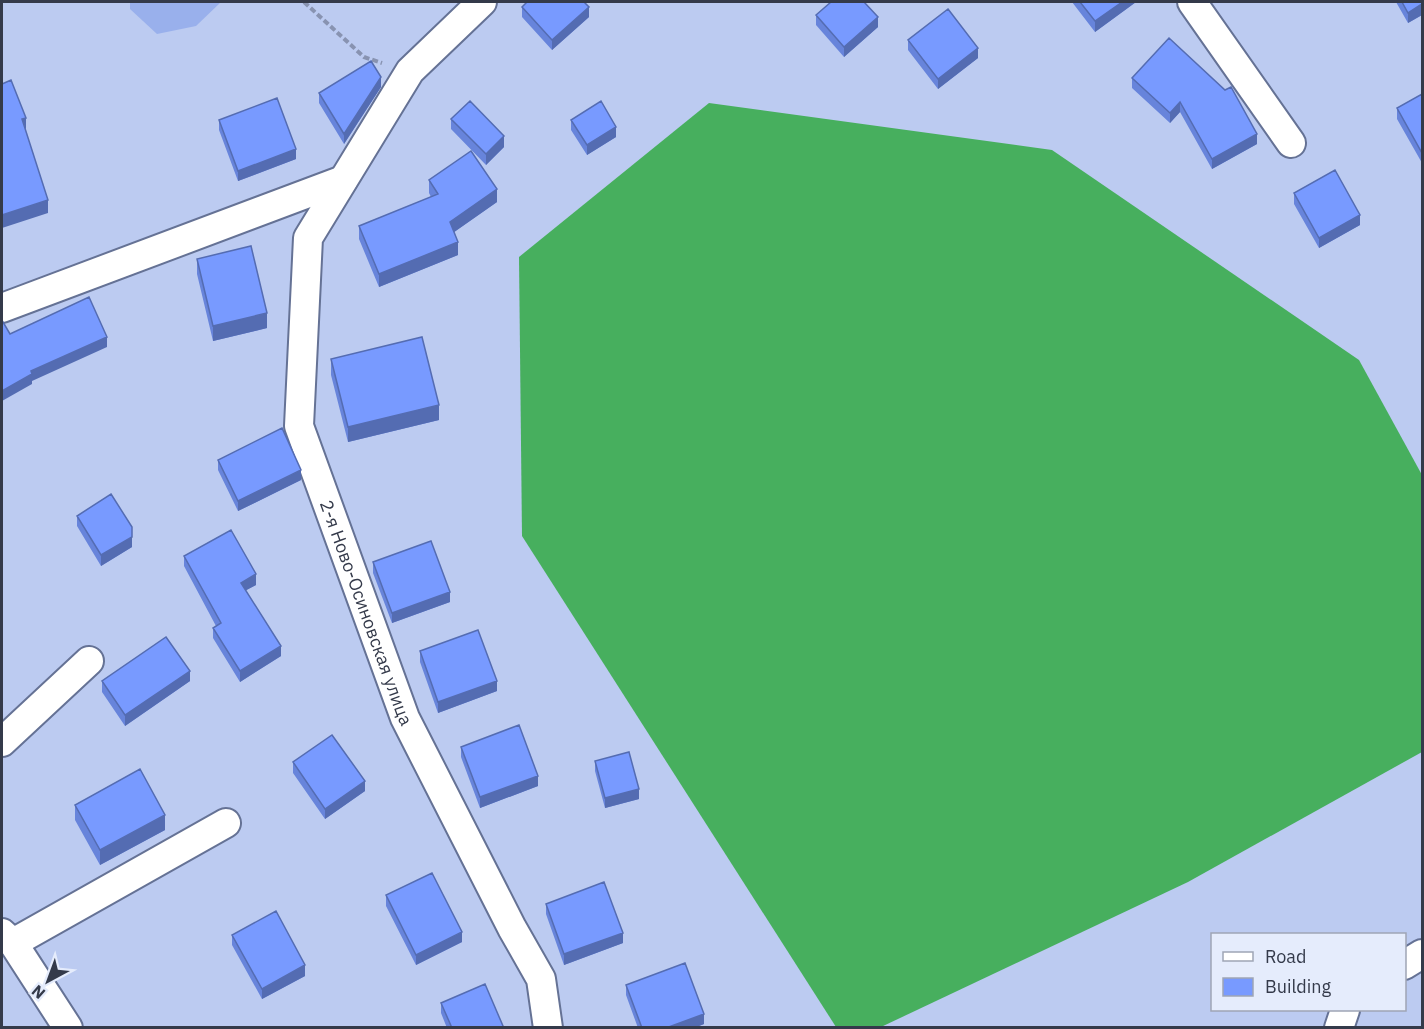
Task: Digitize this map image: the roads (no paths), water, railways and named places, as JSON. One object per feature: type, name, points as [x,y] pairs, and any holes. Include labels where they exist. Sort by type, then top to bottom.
[{"type":"street","name":"2-я Ново-Осиновская улица","points":[[482,2],[410,71],[308,238],[298,426],[405,718],[512,928],[541,979],[548,1028]]},
{"type":"street","points":[[1192,2],[1291,143]]},
{"type":"street","points":[[2,308],[343,180]]},
{"type":"street","points":[[2,742],[89,661]]},
{"type":"street","points":[[68,1028],[7,938],[226,823]]},
{"type":"street","points":[[1406,963],[1422,954]]},
{"type":"street","points":[[1339,1028],[1345,1011]]},
{"type":"water","points":[[130,2],[221,2],[196,26],[157,34],[130,9]]}]
